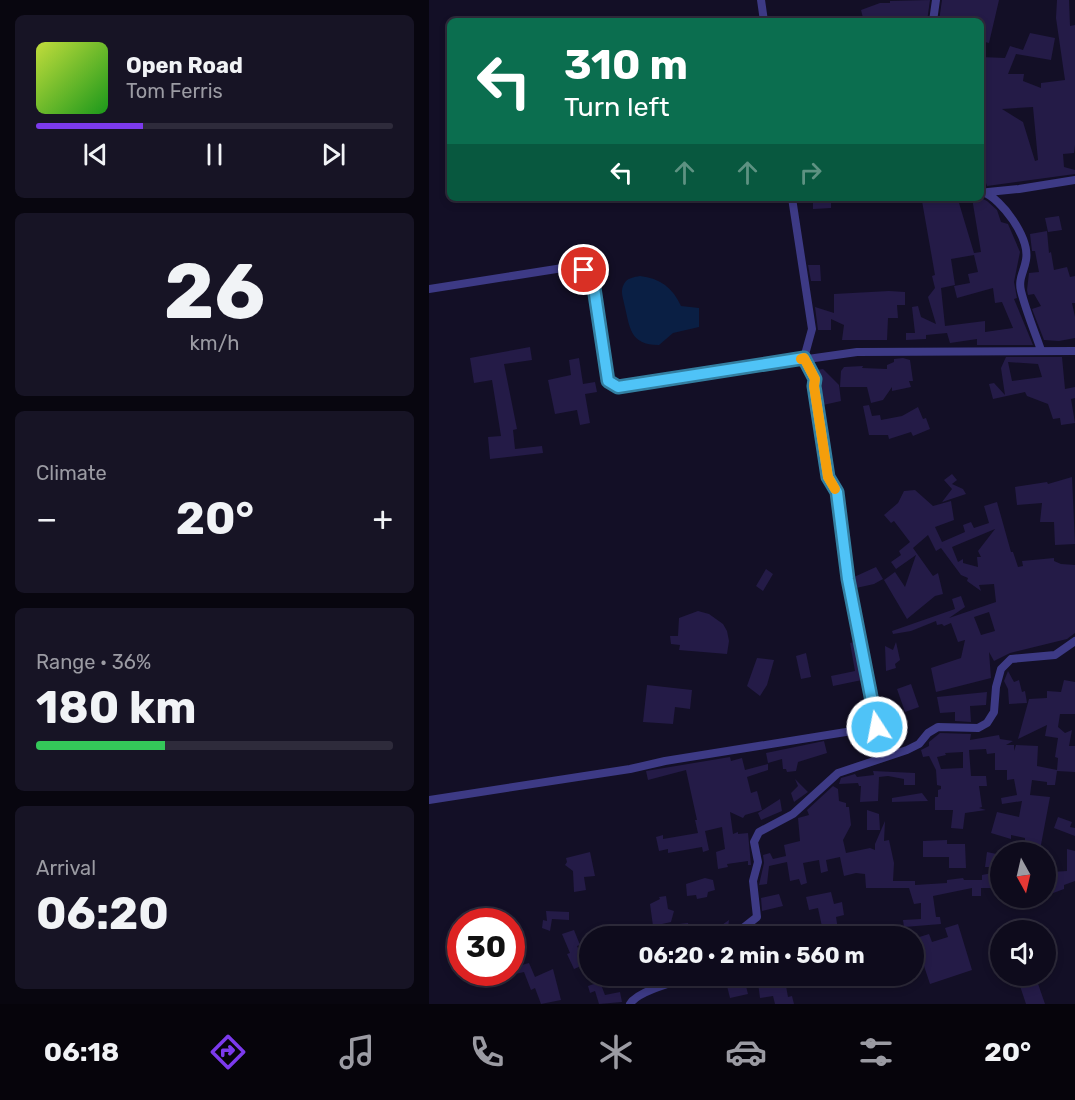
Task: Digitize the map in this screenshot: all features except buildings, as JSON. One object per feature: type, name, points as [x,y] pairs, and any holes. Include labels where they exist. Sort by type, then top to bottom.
[{"type":"street","points":[[761,0],[764,18]]},
{"type":"street","points":[[933,18],[936,0]]},
{"type":"street","points":[[984,189],[1019,189],[1075,180]]},
{"type":"street","points":[[984,190],[995,196],[1022,234],[1027,258],[1020,277],[1021,291],[1041,350]]},
{"type":"street","points":[[429,800],[630,770],[665,760],[877,727],[848,579],[837,492],[828,477],[814,386],[815,379],[804,358],[812,329],[792,201]]},
{"type":"street","points":[[429,289],[569,267],[584,270],[593,281],[608,381],[618,387],[857,352],[1075,351]]},
{"type":"street","points":[[746,926],[757,917],[753,880],[758,862],[754,842],[759,832],[793,814],[838,773],[907,750],[919,744],[938,726],[978,728],[987,723],[994,712],[996,687],[1001,669],[1011,659],[1055,655],[1075,641]]},
{"type":"street","points":[[630,1004],[633,999],[644,993],[665,986]]},
{"type":"water","points":[[640,276],[654,279],[665,285],[681,306],[699,308],[699,327],[673,333],[659,345],[642,342],[636,338],[630,327],[622,292],[627,280]]},
{"type":"slow traffic","points":[[801,359],[804,358],[815,379],[814,386],[829,471],[828,477],[835,489]]},
{"type":"route","points":[[584,270],[593,281],[608,381],[618,387],[804,358],[815,379],[814,386],[829,471],[828,477],[837,492],[848,579],[877,727]]}]
